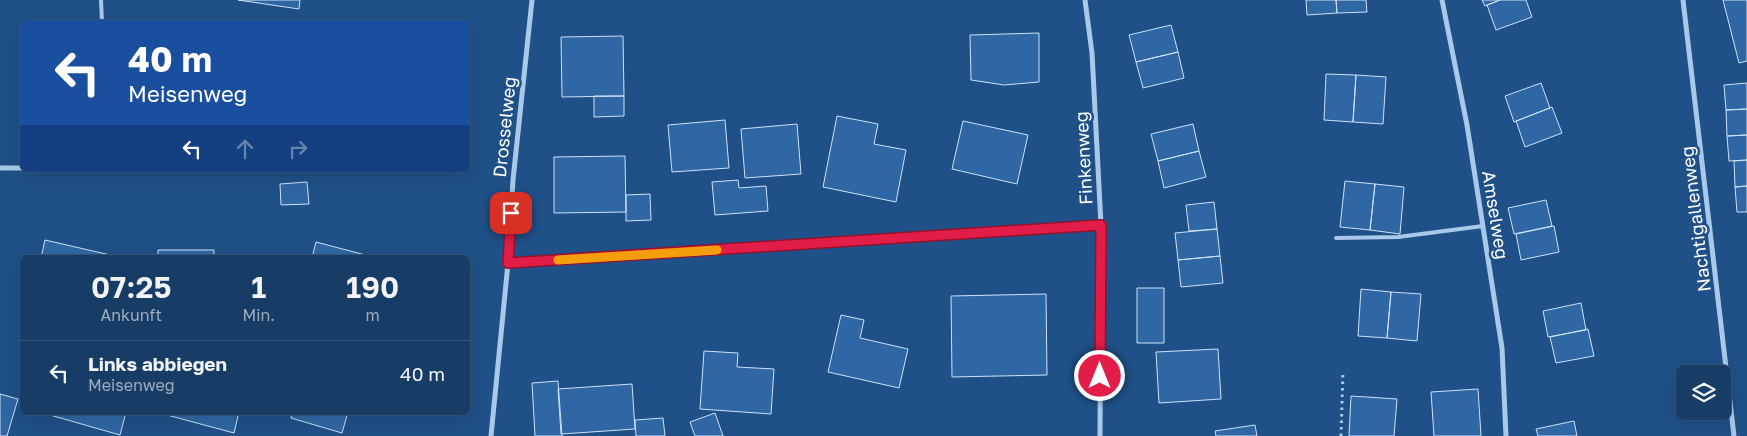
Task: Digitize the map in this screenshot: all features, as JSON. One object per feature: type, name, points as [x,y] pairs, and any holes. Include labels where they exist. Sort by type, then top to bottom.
[{"type":"street","name":"Drosselweg","points":[[491,436],[508,263],[513,180],[532,0]]},
{"type":"street","name":"Finkenweg","points":[[1085,0],[1092,53],[1101,225],[1100,436]]},
{"type":"street","name":"Amselweg","points":[[1442,0],[1467,125],[1502,348],[1506,436]]},
{"type":"street","name":"Nachtigallenweg","points":[[1683,0],[1734,436]]},
{"type":"street","points":[[0,168],[20,168]]},
{"type":"street","points":[[508,263],[1101,225]]},
{"type":"lane","points":[[101,0],[102,20]]},
{"type":"lane","points":[[1336,238],[1398,237],[1483,226]]},
{"type":"path","points":[[1341,436],[1343,372]]},
{"type":"building","points":[[238,0],[300,0],[299,9]]},
{"type":"building","points":[[1306,0],[1336,0],[1337,13],[1307,15]]},
{"type":"building","points":[[1336,0],[1366,0],[1367,12],[1337,13]]},
{"type":"building","points":[[1482,0],[1500,0],[1485,6]]},
{"type":"building","points":[[1500,0],[1526,0],[1532,17],[1496,30],[1487,5]]},
{"type":"building","points":[[1723,0],[1747,0],[1747,61],[1739,63]]},
{"type":"building","points":[[1171,25],[1178,52],[1136,62],[1129,35]]},
{"type":"building","points":[[1039,33],[1039,82],[1004,85],[971,80],[970,35]]},
{"type":"building","points":[[623,36],[624,96],[562,97],[561,37]]},
{"type":"building","points":[[1178,52],[1184,78],[1143,88],[1136,62]]},
{"type":"building","points":[[1326,74],[1356,75],[1353,122],[1324,120]]},
{"type":"building","points":[[1356,75],[1386,77],[1383,124],[1353,122]]},
{"type":"building","points":[[1541,83],[1550,108],[1514,122],[1505,96]]},
{"type":"building","points":[[1747,83],[1747,109],[1726,110],[1724,85]]},
{"type":"building","points":[[594,96],[624,96],[624,116],[594,117]]},
{"type":"building","points":[[1552,107],[1562,133],[1525,147],[1516,121]]},
{"type":"building","points":[[1747,109],[1747,135],[1727,136],[1726,110]]},
{"type":"building","points":[[837,116],[878,124],[874,144],[906,150],[896,202],[823,187]]},
{"type":"building","points":[[725,120],[729,168],[672,172],[668,125]]},
{"type":"building","points":[[963,121],[1028,135],[1017,184],[952,169]]},
{"type":"building","points":[[797,124],[801,174],[745,178],[741,129]]},
{"type":"building","points":[[1193,124],[1199,151],[1158,161],[1151,134]]},
{"type":"building","points":[[1747,135],[1747,160],[1729,161],[1727,136]]},
{"type":"building","points":[[1199,151],[1206,177],[1164,188],[1158,161]]},
{"type":"building","points":[[625,156],[626,212],[554,213],[554,157]]},
{"type":"building","points":[[1747,160],[1747,186],[1735,187],[1734,161]]},
{"type":"building","points":[[738,180],[739,188],[766,186],[768,211],[715,215],[712,182]]},
{"type":"building","points":[[1345,181],[1375,184],[1370,230],[1340,227]]},
{"type":"building","points":[[307,182],[309,204],[281,205],[280,184]]},
{"type":"building","points":[[1375,184],[1404,187],[1400,234],[1370,230]]},
{"type":"building","points":[[1747,186],[1747,212],[1737,212],[1735,187]]},
{"type":"building","points":[[650,194],[651,220],[626,221],[626,195]]},
{"type":"building","points":[[1546,200],[1552,226],[1514,234],[1508,208]]},
{"type":"building","points":[[1214,202],[1217,229],[1189,231],[1186,205]]},
{"type":"building","points":[[1554,226],[1559,252],[1521,260],[1516,234]]},
{"type":"building","points":[[1217,229],[1220,256],[1178,260],[1175,233]]},
{"type":"building","points":[[45,240],[110,255],[42,255]]},
{"type":"building","points":[[316,242],[365,255],[313,255]]},
{"type":"building","points":[[158,250],[214,250],[214,255],[158,255]]},
{"type":"building","points":[[1220,256],[1223,283],[1181,287],[1178,260]]},
{"type":"building","points":[[1137,288],[1164,288],[1164,343],[1137,343]]},
{"type":"building","points":[[1361,289],[1391,292],[1387,338],[1358,336]]},
{"type":"building","points":[[1391,292],[1421,294],[1417,341],[1387,338]]},
{"type":"building","points":[[1046,294],[1047,375],[952,377],[951,296]]},
{"type":"building","points":[[1581,303],[1586,330],[1548,337],[1543,311]]},
{"type":"building","points":[[841,315],[864,320],[860,338],[908,349],[899,388],[828,372]]},
{"type":"building","points":[[1588,329],[1594,356],[1556,363],[1550,337]]},
{"type":"building","points":[[1218,349],[1221,399],[1159,403],[1156,352]]},
{"type":"building","points":[[704,351],[738,353],[737,367],[774,369],[771,414],[700,409]]},
{"type":"building","points":[[558,381],[562,436],[535,436],[532,383]]},
{"type":"building","points":[[632,384],[635,429],[561,434],[558,389]]},
{"type":"building","points":[[1478,389],[1481,436],[1434,436],[1431,392]]},
{"type":"building","points":[[0,394],[18,399],[7,436],[0,436]]},
{"type":"building","points":[[1351,396],[1397,399],[1394,436],[1349,436]]},
{"type":"building","points":[[715,413],[723,436],[695,436],[690,422]]},
{"type":"building","points":[[50,415],[125,415],[120,435]]},
{"type":"building","points":[[167,415],[238,415],[234,433]]},
{"type":"building","points":[[292,415],[347,415],[342,433],[291,418]]},
{"type":"building","points":[[663,418],[665,436],[636,436],[635,420]]},
{"type":"building","points":[[1574,421],[1577,436],[1538,436],[1536,429]]},
{"type":"building","points":[[1255,425],[1257,436],[1216,436],[1215,431]]},
{"type":"slow traffic","points":[[558,260],[717,250]]},
{"type":"route","points":[[511,213],[508,263],[1101,225],[1100,376]]}]
